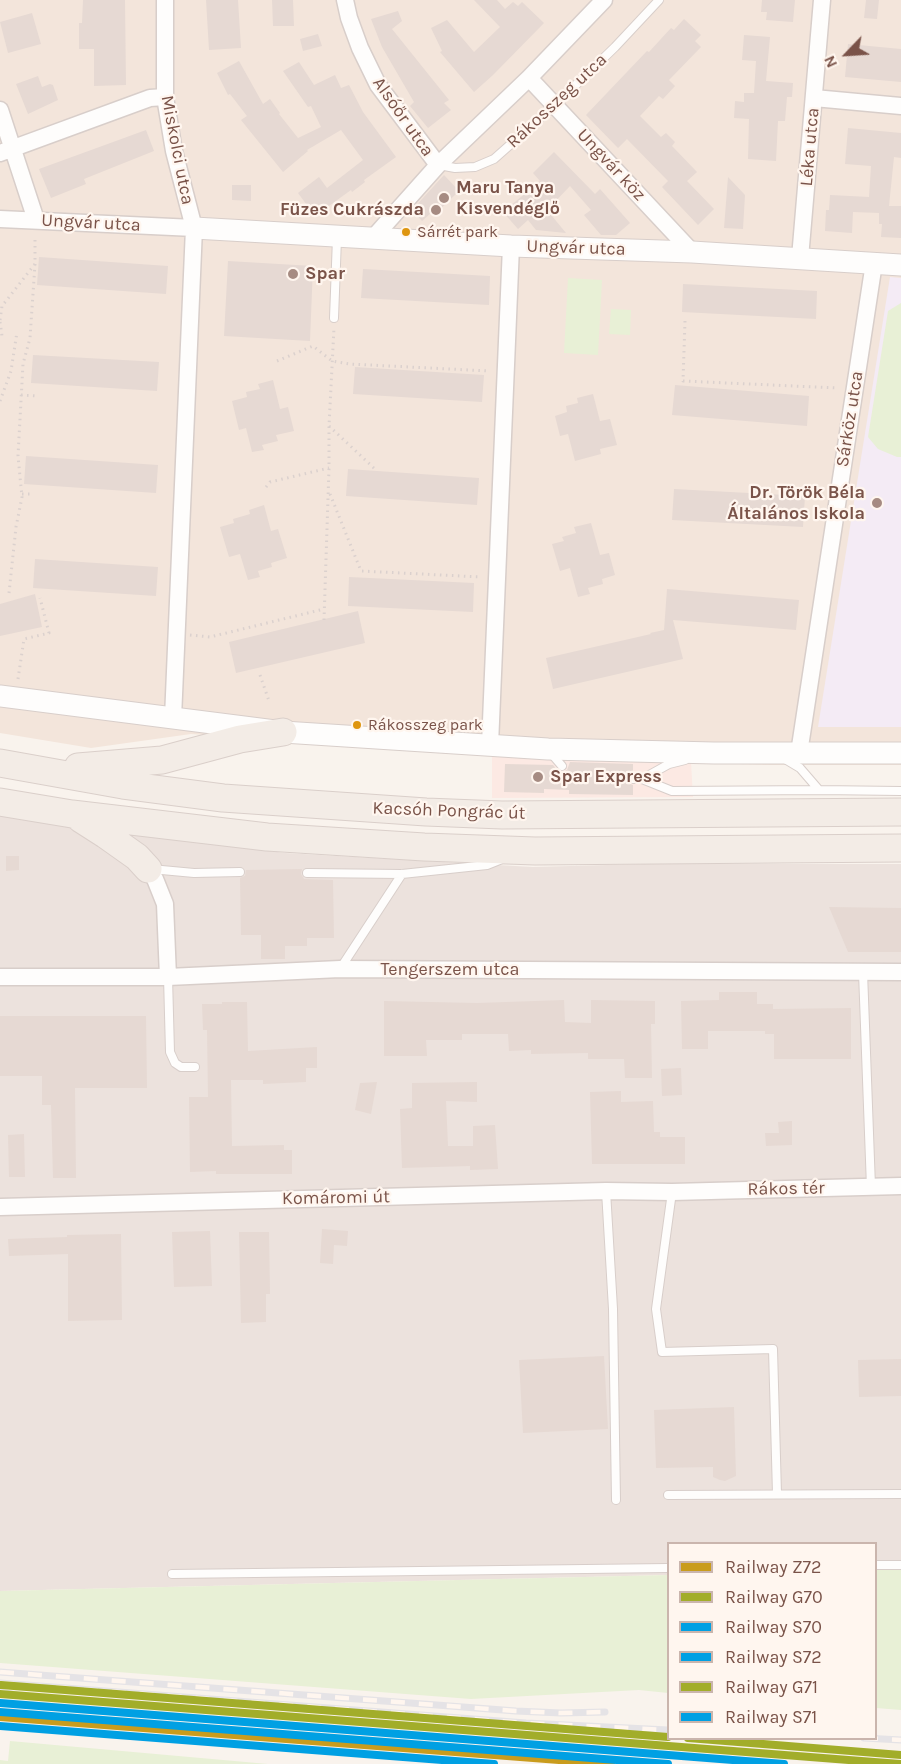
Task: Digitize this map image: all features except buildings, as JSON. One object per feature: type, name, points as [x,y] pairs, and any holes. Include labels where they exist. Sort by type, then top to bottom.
[{"type":"main road","points":[[36,770],[162,760],[240,739],[283,732]]},
{"type":"main road","name":"Kacsóh Pongrác út","points":[[0,763],[123,786],[222,798],[426,812],[526,815],[901,812]]},
{"type":"main road","name":"Kacsóh Pongrác út","points":[[0,802],[72,814],[267,837],[424,847],[535,851],[901,848]]},
{"type":"main road","points":[[72,814],[137,857],[148,869]]},
{"type":"street","name":"Miskolci utca","points":[[165,0],[165,97],[174,151],[194,228]]},
{"type":"street","name":"Alsóőr utca","points":[[345,0],[360,48],[378,85],[438,165]]},
{"type":"street","name":"Rákosszeg utca","points":[[373,238],[438,165],[529,78],[604,0]]},
{"type":"street","name":"Léka utca","points":[[800,258],[822,0]]},
{"type":"street","name":"Ungvár köz","points":[[529,78],[692,252]]},
{"type":"street","points":[[7,150],[150,98],[165,97]]},
{"type":"street","points":[[814,98],[901,106]]},
{"type":"street","points":[[0,110],[7,150],[36,220]]},
{"type":"street","name":"Ungvár utca","points":[[0,219],[901,264]]},
{"type":"street","points":[[173,718],[194,228]]},
{"type":"street","points":[[490,745],[511,246]]},
{"type":"street","name":"Sárköz utca","points":[[799,753],[874,263]]},
{"type":"street","points":[[8,697],[283,732],[548,749],[714,753],[901,753]]},
{"type":"street","points":[[148,869],[155,879],[165,904],[168,976]]},
{"type":"street","name":"Tengerszem utca","points":[[0,977],[168,976],[340,969],[901,972]]},
{"type":"street","name":"Rákos tér","points":[[672,1192],[901,1186]]},
{"type":"street","name":"Komáromi út","points":[[0,1207],[606,1191],[672,1192]]},
{"type":"lane","name":"Rákosszeg utca","points":[[438,165],[455,168],[475,167],[494,159],[555,105],[615,47],[659,0]]},
{"type":"lane","points":[[334,318],[337,236]]},
{"type":"lane","points":[[548,749],[561,766]]},
{"type":"lane","points":[[714,753],[669,764],[637,779],[672,791],[901,791]]},
{"type":"lane","points":[[770,753],[800,768],[819,790]]},
{"type":"lane","points":[[307,873],[402,874],[487,865],[511,856],[535,851]]},
{"type":"lane","points":[[148,869],[194,873],[240,872]]},
{"type":"lane","points":[[340,969],[402,874]]},
{"type":"lane","points":[[864,972],[871,1187]]},
{"type":"lane","points":[[168,976],[170,1052],[175,1063],[182,1067],[195,1067]]},
{"type":"lane","points":[[606,1191],[613,1309],[616,1500]]},
{"type":"lane","points":[[672,1192],[656,1309],[663,1353],[773,1349],[777,1494]]},
{"type":"lane","points":[[668,1495],[901,1494]]},
{"type":"lane","points":[[877,1565],[901,1565]]},
{"type":"lane","points":[[172,1574],[667,1568]]},
{"type":"path","points":[[9,593],[22,494],[18,456],[21,395],[23,364],[30,338],[36,220]]},
{"type":"path","points":[[2,336],[0,321],[2,306],[35,264]]},
{"type":"path","points":[[324,620],[329,492],[328,426],[334,318]]},
{"type":"path","points":[[686,321],[683,381],[855,388]]},
{"type":"path","points":[[0,401],[11,371],[17,332]]},
{"type":"path","points":[[277,362],[313,346],[332,361],[350,364],[506,373]]},
{"type":"path","points":[[21,395],[37,396]]},
{"type":"path","points":[[328,426],[376,470]]},
{"type":"path","points":[[266,487],[270,482],[329,468]]},
{"type":"path","points":[[329,492],[361,571],[497,578]]},
{"type":"path","points":[[22,494],[31,494]]},
{"type":"path","points":[[8,697],[24,639],[49,633],[40,598]]},
{"type":"path","points":[[177,634],[210,637],[324,609]]},
{"type":"path","points":[[260,675],[269,701]]},
{"type":"shaded area","points":[[0,0],[901,0],[901,765],[770,765],[492,756],[191,734],[91,748],[0,733]]},
{"type":"shaded area","name":"Dr. Török Béla Általános Iskola","points":[[890,277],[901,278],[901,727],[818,727]]},
{"type":"shaded area","points":[[492,756],[691,762],[693,797],[492,798]]},
{"type":"shaded area","points":[[0,810],[179,839],[285,853],[533,867],[645,864],[901,864],[901,1570],[877,1570],[877,1542],[667,1542],[667,1575],[0,1591]]},
{"type":"green space","points":[[568,278],[602,280],[598,355],[564,353]]},
{"type":"green space","points":[[901,303],[901,457],[897,457],[878,449],[868,437],[888,311]]},
{"type":"green space","points":[[611,309],[631,310],[630,335],[609,334]]},
{"type":"green space","points":[[877,1570],[901,1570],[901,1710],[877,1708]]},
{"type":"green space","points":[[667,1575],[667,1693],[639,1690],[471,1699],[0,1663],[0,1591]]},
{"type":"green space","points":[[10,1741],[268,1764],[0,1764],[0,1760],[8,1761]]},
{"type":"railway","points":[[0,1672],[516,1711],[605,1712]]},
{"type":"railway","points":[[0,1683],[526,1723],[667,1730]]},
{"type":"railway","points":[[0,1692],[22,1696]]},
{"type":"railway","points":[[877,1739],[901,1740]]},
{"type":"rail line","name":"G71","points":[[1,1685],[667,1737]]},
{"type":"rail line","name":"G70","points":[[0,1694],[900,1764]]},
{"type":"rail line","name":"S70","points":[[0,1703],[784,1764]]},
{"type":"rail line","name":"S71","points":[[0,1712],[668,1764]]},
{"type":"rail line","name":"Z72","points":[[0,1717],[611,1764]]},
{"type":"rail line","name":"S72","points":[[0,1726],[494,1764]]},
{"type":"rail line","name":"G71","points":[[713,1740],[901,1755]]},
{"type":"place","name":"Maru Tanya Kisvendéglő","points":[[444,198]]},
{"type":"place","name":"Füzes Cukrászda","points":[[436,210]]},
{"type":"place","name":"Sárrét park","points":[[406,232]]},
{"type":"place","name":"Spar","points":[[293,274]]},
{"type":"place","name":"Dr. Török Béla Általános Iskola","points":[[877,503]]},
{"type":"place","name":"Rákosszeg park","points":[[357,725]]},
{"type":"place","name":"Spar Express","points":[[538,777]]}]
